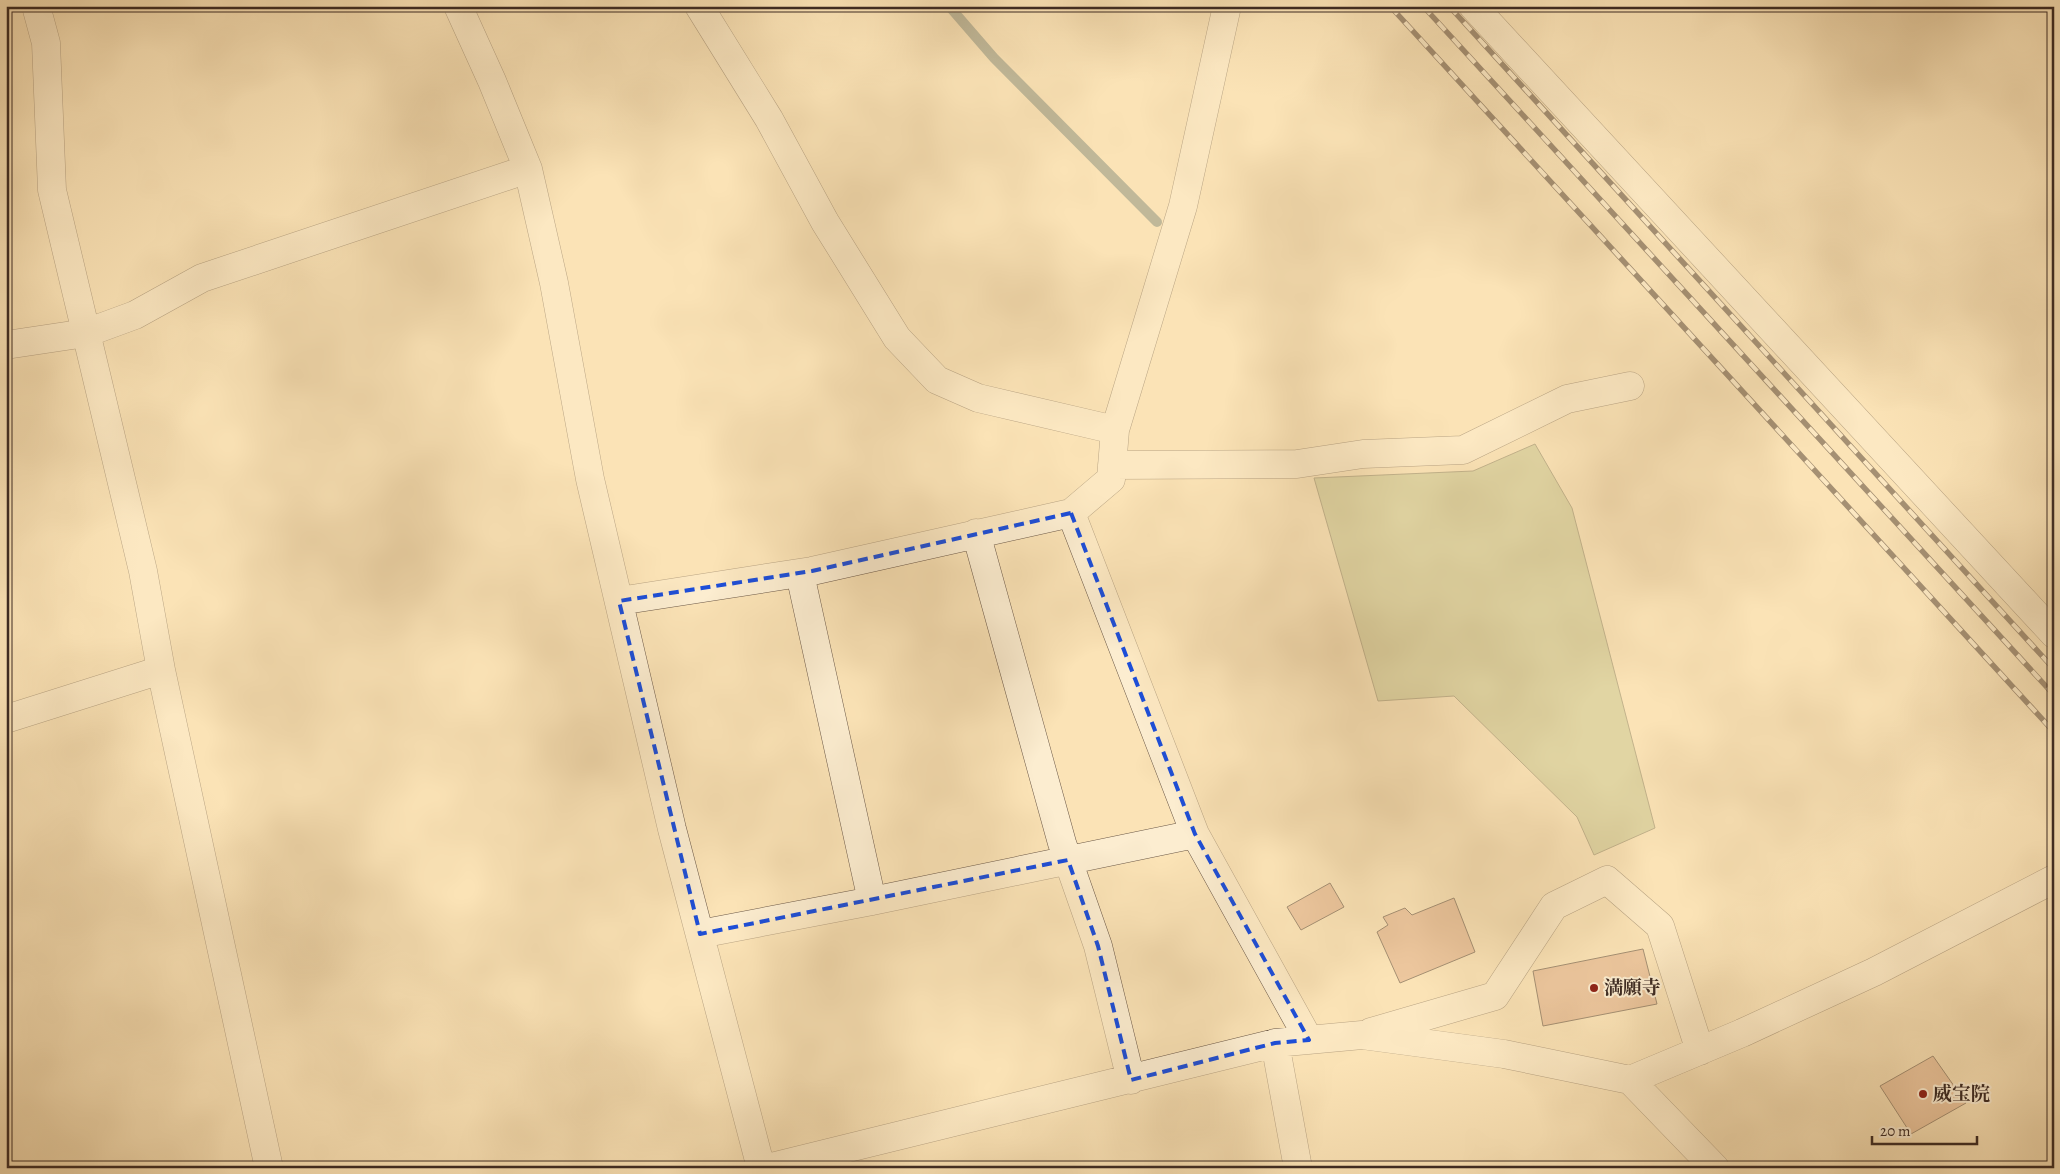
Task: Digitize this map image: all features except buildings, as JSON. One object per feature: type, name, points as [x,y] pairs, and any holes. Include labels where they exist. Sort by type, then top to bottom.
[{"type":"street","points":[[36,6],[46,43],[52,190],[143,572],[161,670],[269,1168]]},
{"type":"street","points":[[458,6],[492,81],[528,170],[554,283],[590,479],[672,829],[761,1168]]},
{"type":"street","points":[[699,6],[769,119],[826,222],[897,338],[937,380],[978,398],[1115,430]]},
{"type":"street","points":[[619,601],[800,574],[1070,513],[1111,479],[1115,430],[1183,206],[1227,6]]},
{"type":"street","points":[[1473,6],[2054,634]]},
{"type":"street","points":[[6,345],[86,333],[135,315],[202,278],[528,170]]},
{"type":"street","points":[[1112,465],[1297,464],[1363,454],[1463,450],[1566,399],[1630,386]]},
{"type":"street","points":[[1070,513],[1195,834],[1309,1040]]},
{"type":"street","points":[[976,533],[1068,860],[1098,946],[1131,1080]]},
{"type":"street","points":[[800,574],[872,901]]},
{"type":"street","points":[[6,719],[161,670]]},
{"type":"street","points":[[700,934],[872,901],[1195,834]]},
{"type":"street","points":[[767,1168],[1131,1080],[1275,1043],[1362,1035],[1495,996],[1554,906],[1607,880],[1660,926],[1700,1051]]},
{"type":"street","points":[[1362,1035],[1504,1054],[1630,1080],[1700,1051],[1874,972],[2054,880]]},
{"type":"street","points":[[1275,1043],[1298,1168]]},
{"type":"street","points":[[1630,1080],[1715,1168]]},
{"type":"highlighted area","points":[[1071,513],[1195,834],[1309,1040],[1275,1043],[1131,1080],[1098,946],[1068,860],[700,934],[619,601],[812,571]]},
{"type":"green space","points":[[1535,444],[1572,508],[1655,828],[1594,855],[1577,817],[1454,696],[1378,701],[1314,478],[1473,471]]},
{"type":"waterway","points":[[949,6],[994,58],[1157,222]]},
{"type":"railway","points":[[1390,6],[2054,732]]},
{"type":"railway","points":[[1423,6],[2054,695]]},
{"type":"railway","points":[[1449,6],[2054,669]]},
{"type":"place","name":"満願寺","points":[[1594,988]]},
{"type":"place","name":"威宝院","points":[[1923,1094]]}]
